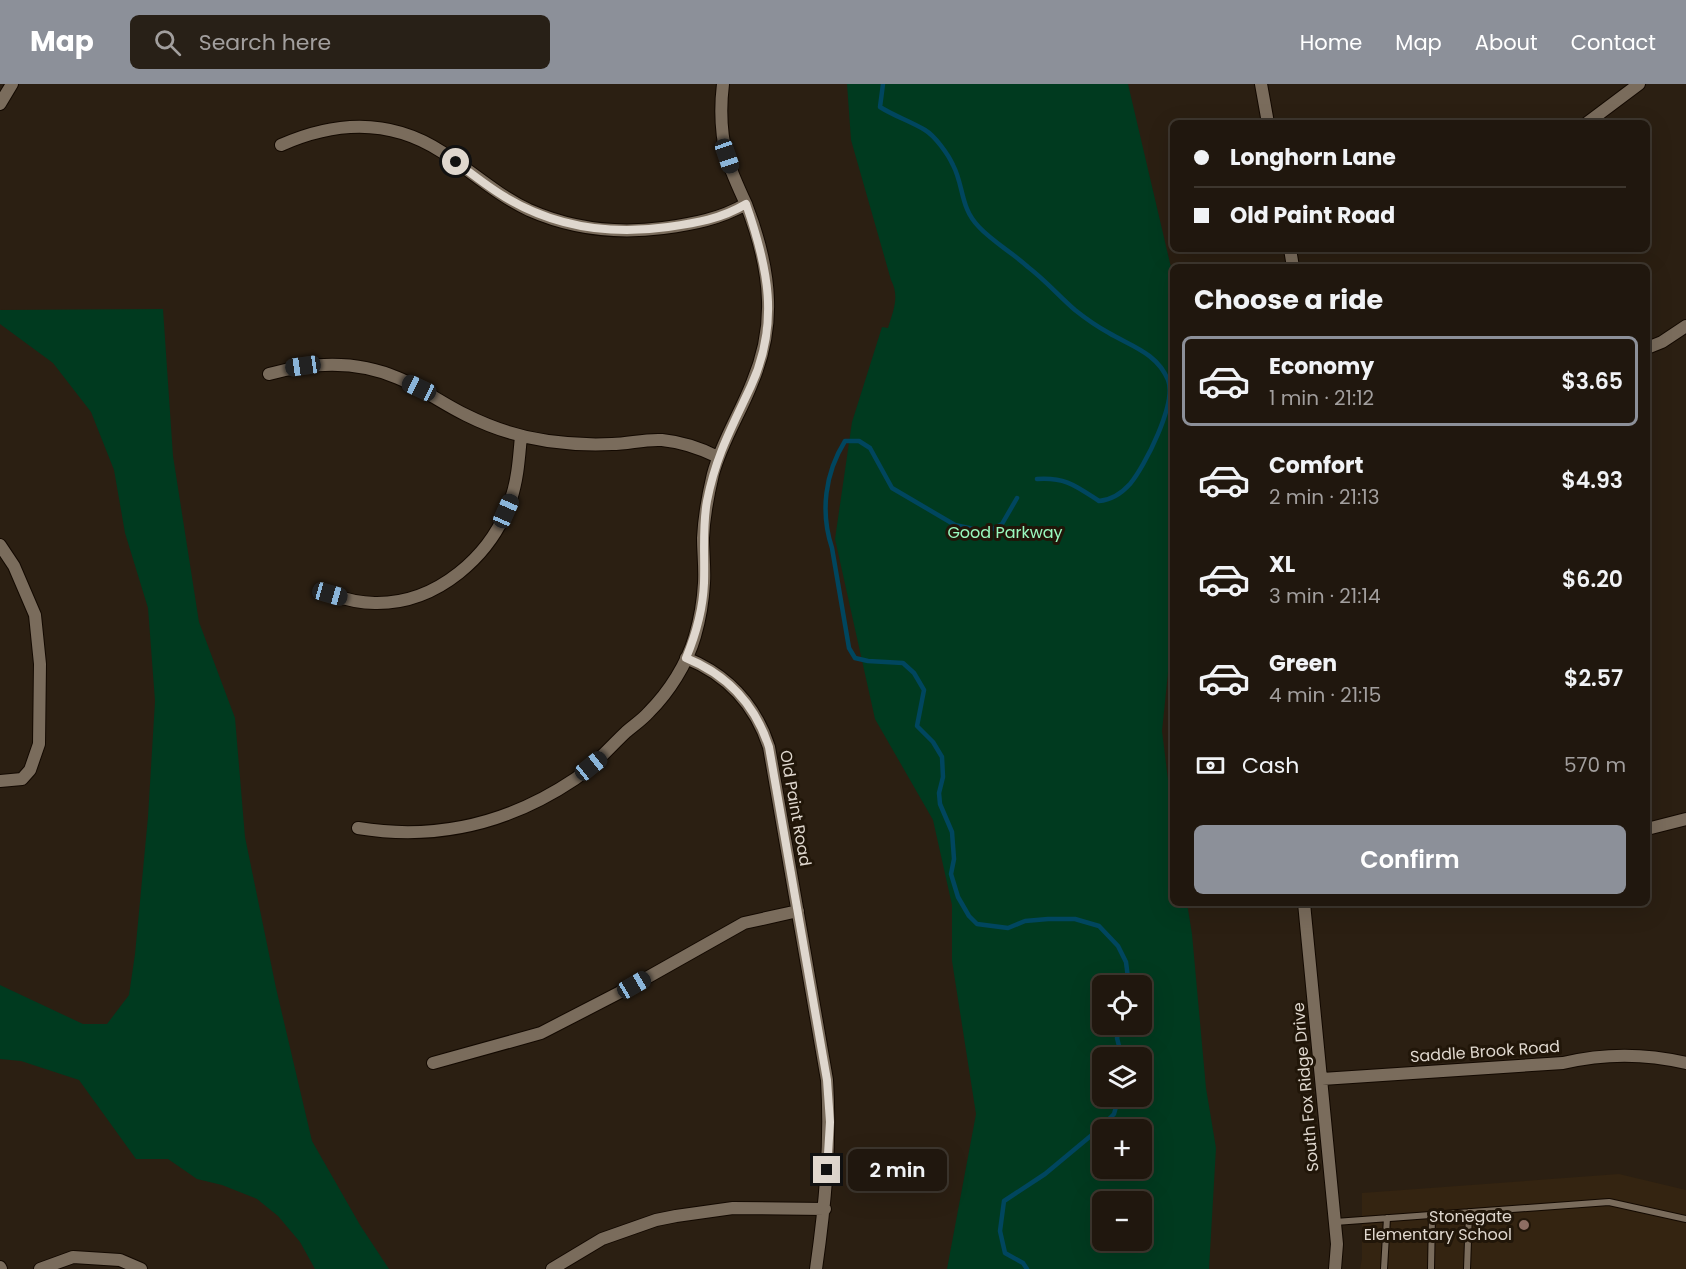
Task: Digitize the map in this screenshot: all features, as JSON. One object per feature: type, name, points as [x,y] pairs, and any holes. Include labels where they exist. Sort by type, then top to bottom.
[{"type":"street","points":[[0,104],[12,84]]},
{"type":"street","points":[[358,828],[409,834],[439,832],[473,826],[506,815],[549,795],[576,778],[605,755],[648,713],[666,693],[686,658],[702,609],[703,538],[707,503],[718,457],[752,385],[767,328],[766,273],[760,245],[727,156],[722,128],[723,84]]},
{"type":"street","points":[[1261,84],[1267,120]]},
{"type":"street","points":[[1591,120],[1639,84]]},
{"type":"street","points":[[281,145],[303,135],[341,127],[374,127],[395,131],[419,139],[441,151],[504,196],[529,210],[588,228],[644,231],[699,223],[723,216],[746,204]]},
{"type":"street","points":[[1650,347],[1662,342],[1686,326]]},
{"type":"street","points":[[269,375],[291,368],[316,365],[344,365],[372,369],[419,388],[482,422],[520,435],[582,444],[661,440],[684,444],[718,457]]},
{"type":"street","points":[[330,594],[352,601],[374,603],[397,601],[436,588],[470,563],[501,523],[511,499],[518,475],[520,435]]},
{"type":"street","points":[[0,545],[14,566],[34,615],[40,664],[39,744],[30,770],[22,779],[0,781]]},
{"type":"street","name":"Old Paint Road","points":[[686,658],[722,676],[738,691],[763,728],[769,747],[827,1080],[830,1122],[825,1209],[816,1269]]},
{"type":"street","points":[[1650,828],[1686,819]]},
{"type":"street","name":"South Fox Ridge Drive","points":[[1304,906],[1337,1244],[1335,1269]]},
{"type":"street","points":[[433,1063],[540,1033],[634,985],[744,923],[798,911]]},
{"type":"street","name":"Saddle Brook Road","points":[[1322,1079],[1563,1063],[1591,1056],[1621,1054],[1649,1056],[1686,1063]]},
{"type":"street","points":[[552,1269],[602,1239],[666,1218],[733,1208],[825,1209]]},
{"type":"street","points":[[40,1269],[73,1257],[120,1260],[141,1269]]},
{"type":"lane","points":[[1335,1222],[1609,1202],[1686,1219]]},
{"type":"lane","points":[[1467,1269],[1469,1212]]},
{"type":"lane","points":[[1431,1269],[1432,1215]]},
{"type":"lane","points":[[1384,1269],[1387,1218]]},
{"type":"shaded area","name":"Stonegate Elementary School","points":[[1619,1174],[1686,1190],[1686,1269],[1360,1269],[1362,1193]]},
{"type":"green space","name":"Good Parkway","points":[[847,84],[1128,84],[1170,264],[1170,653],[1162,731],[1170,796],[1170,906],[1187,906],[1206,1088],[1216,1148],[1209,1269],[947,1269],[976,1114],[952,961],[952,905],[933,820],[875,719],[835,539],[852,422],[882,327],[888,328],[894,310],[894,286],[851,140]]},
{"type":"green space","points":[[163,309],[173,456],[199,622],[235,718],[245,837],[276,988],[312,1141],[360,1225],[389,1269],[315,1269],[300,1242],[278,1216],[257,1199],[222,1185],[197,1179],[168,1159],[136,1159],[79,1080],[21,1061],[0,1059],[0,985],[83,1024],[107,1024],[129,995],[148,817],[155,701],[148,608],[125,533],[114,470],[91,412],[53,363],[0,324],[0,310]]},
{"type":"waterway","points":[[883,84],[880,107],[925,130],[937,141],[953,165],[965,205],[979,227],[1079,313],[1150,357],[1157,363],[1168,380],[1170,390],[1168,403],[1158,434],[1136,475],[1119,494],[1099,501],[1063,481],[1037,479]]},
{"type":"waterway","points":[[1017,498],[1002,524],[987,532],[955,525],[892,488],[870,448],[859,441],[845,441],[829,479],[826,493],[826,521],[849,648],[855,658],[903,663],[914,673],[924,690],[917,726],[933,742],[942,757],[943,777],[939,793],[940,804],[952,832],[954,859],[951,874],[958,897],[969,916],[977,924],[1008,928],[1025,921],[1048,919],[1075,919],[1099,926],[1118,946],[1126,962],[1128,975]]},
{"type":"waterway","points":[[1118,1035],[1119,1047]]},
{"type":"waterway","points":[[1027,1269],[1023,1263],[1005,1253],[1000,1231],[1004,1201],[1045,1174],[1099,1129],[1114,1114],[1116,1107]]},
{"type":"place","name":"Stonegate Elementary School","points":[[1524,1225]]},
{"type":"route","points":[[456,162],[504,196],[529,210],[588,228],[644,231],[699,223],[723,216],[746,204],[760,245],[766,273],[767,328],[752,385],[731,426],[713,474],[703,538],[702,609],[686,658],[722,676],[738,691],[763,728],[769,747],[827,1080],[830,1122],[827,1170]]}]
